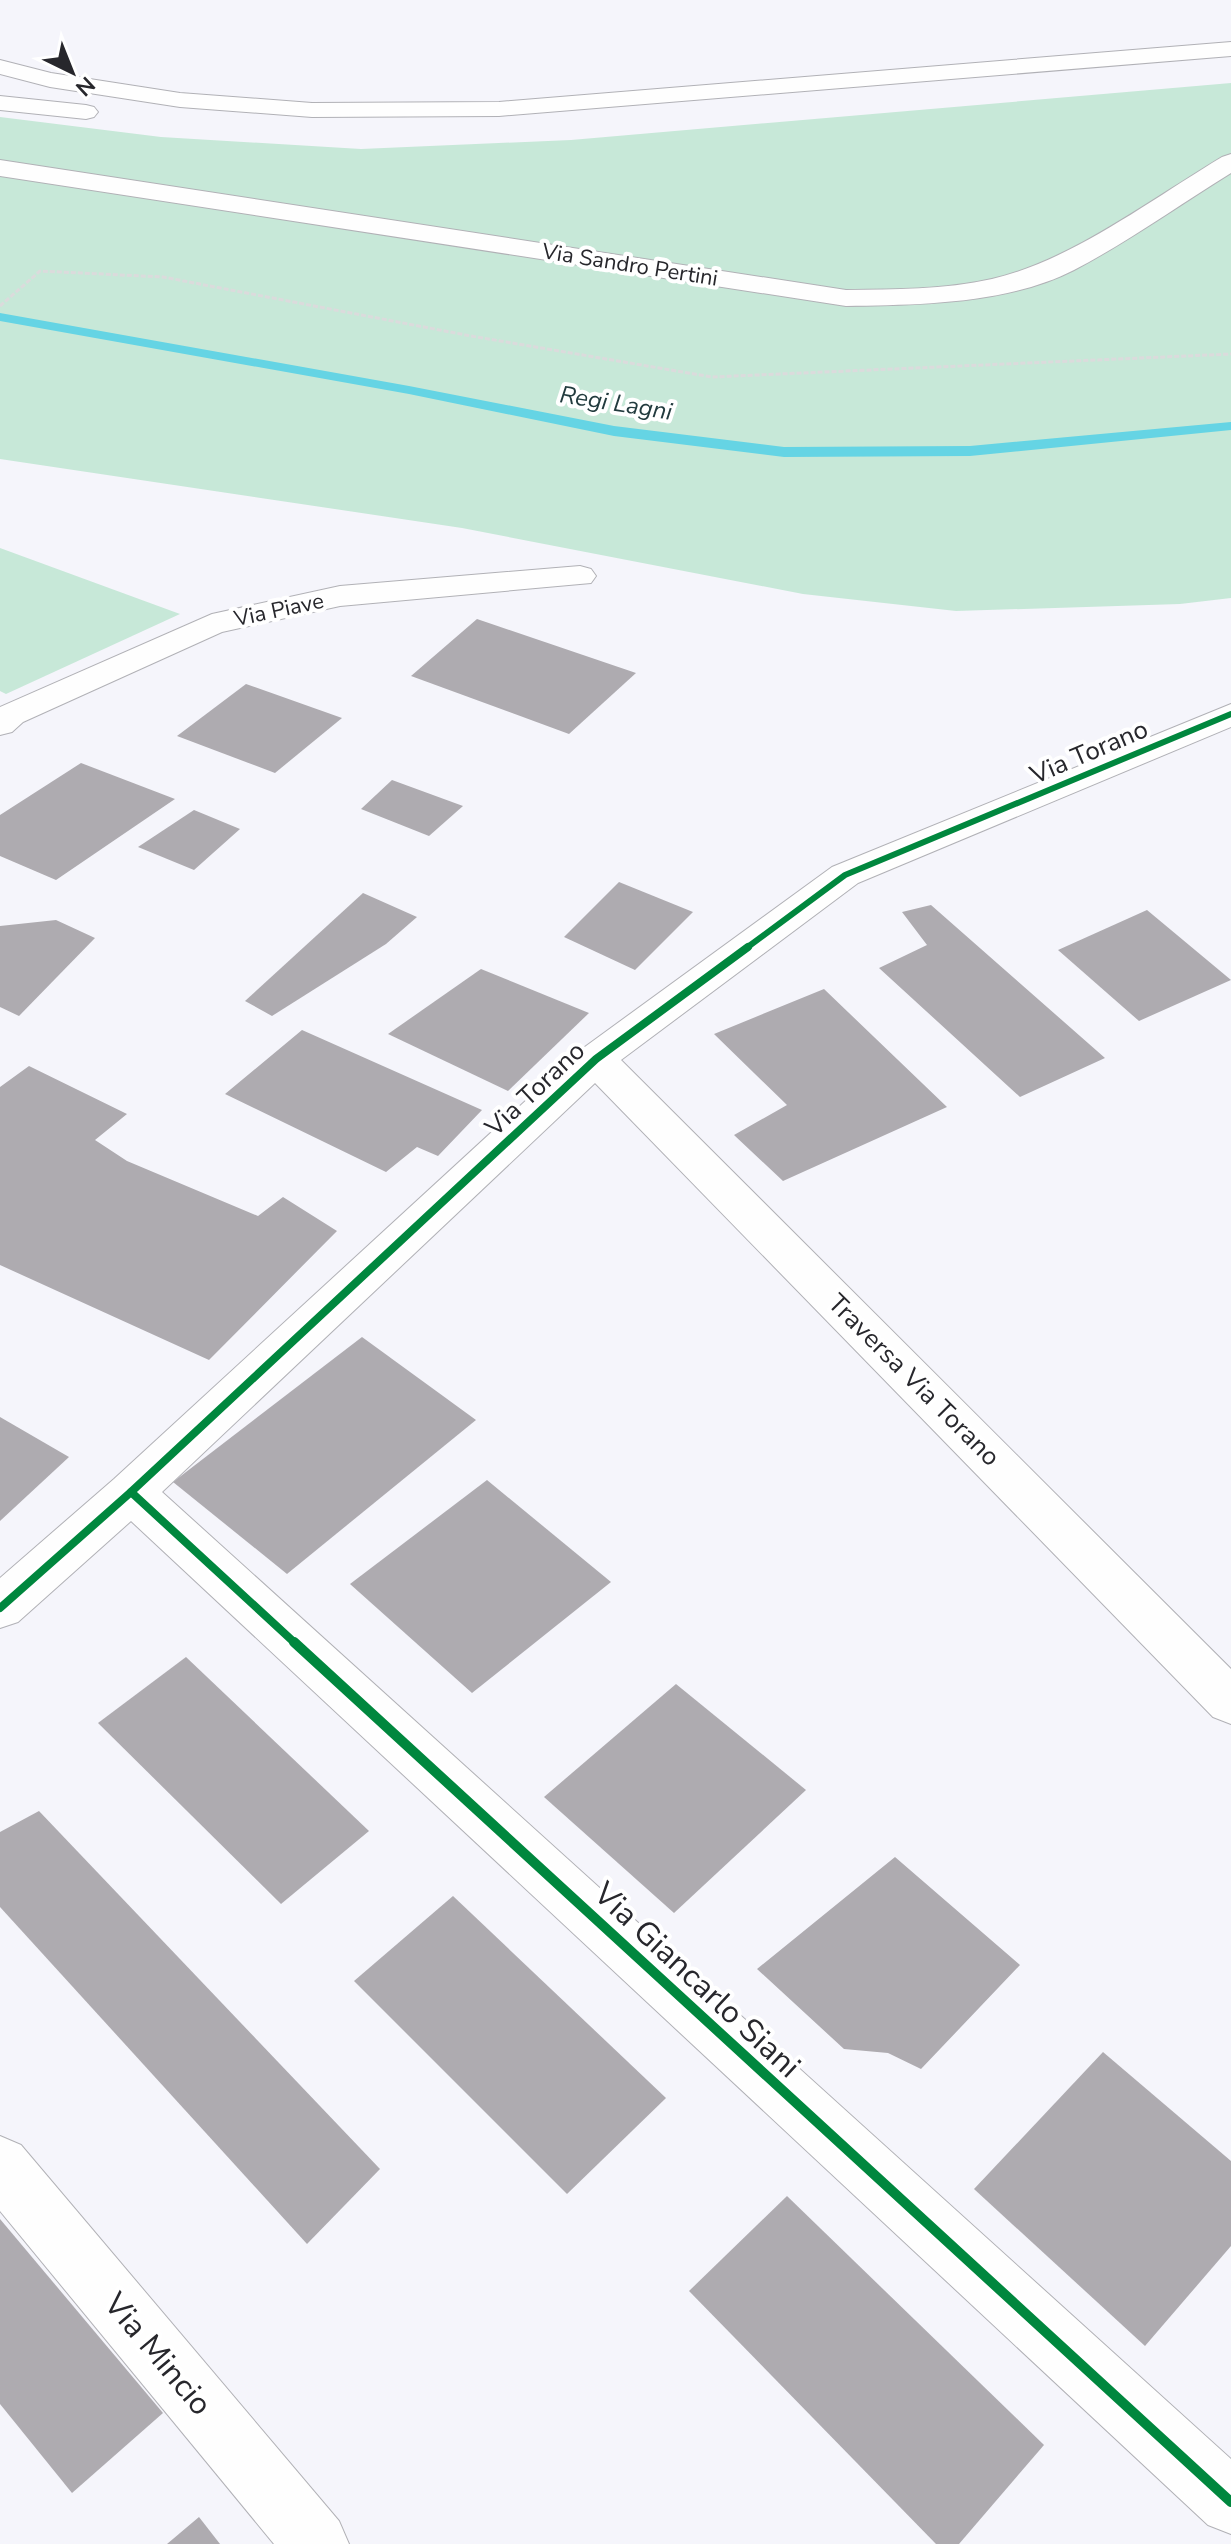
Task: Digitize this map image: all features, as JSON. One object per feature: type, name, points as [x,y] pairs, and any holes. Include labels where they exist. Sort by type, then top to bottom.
[{"type":"street","name":"Via Sandro Pertini","points":[[0,168],[846,298],[924,297],[996,287],[1063,265],[1231,162]]},
{"type":"street","name":"Via Piave","points":[[0,725],[11,715],[212,624],[340,596],[580,576]]},
{"type":"street","name":"Via Torano","points":[[0,1608],[131,1492],[596,1059],[845,875],[1231,714]]},
{"type":"street","name":"Traversa Via Torano","points":[[596,1059],[1231,1702]]},
{"type":"street","name":"Via Giancarlo Siani","points":[[131,1492],[1231,2502]]},
{"type":"street","name":"Via Mincio","points":[[0,2165],[316,2544]]},
{"type":"lane","points":[[0,67],[50,80],[180,100],[312,110],[499,109],[1231,49]]},
{"type":"lane","points":[[407,133],[510,129],[1231,71]]},
{"type":"lane","points":[[6,102],[318,133],[377,133]]},
{"type":"path","points":[[0,306],[40,271],[163,277],[471,336],[712,377],[1231,354]]},
{"type":"green space","points":[[1231,83],[1231,598],[1180,604],[956,611],[803,594],[462,528],[0,459],[0,117],[161,137],[361,149],[571,140]]},
{"type":"green space","points":[[0,548],[180,614],[6,694],[0,691]]},
{"type":"building","points":[[477,619],[636,673],[569,734],[411,676]]},
{"type":"building","points":[[246,684],[342,718],[275,773],[177,736]]},
{"type":"building","points":[[81,763],[175,799],[56,880],[0,856],[0,815]]},
{"type":"building","points":[[392,780],[463,806],[429,836],[361,809]]},
{"type":"building","points":[[194,810],[240,829],[194,870],[138,847]]},
{"type":"building","points":[[619,882],[693,912],[635,970],[564,937]]},
{"type":"building","points":[[363,893],[417,917],[386,944],[272,1016],[245,1001]]},
{"type":"building","points":[[931,905],[1105,1058],[1020,1097],[879,968],[927,945],[902,912]]},
{"type":"building","points":[[1147,910],[1231,980],[1139,1021],[1058,950]]},
{"type":"building","points":[[56,920],[95,938],[19,1016],[0,1007],[0,926]]},
{"type":"building","points":[[481,969],[589,1013],[508,1091],[388,1034]]},
{"type":"building","points":[[824,989],[947,1107],[783,1181],[734,1135],[787,1105],[714,1034]]},
{"type":"building","points":[[302,1030],[482,1110],[438,1156],[417,1147],[386,1172],[225,1094]]},
{"type":"building","points":[[29,1066],[127,1114],[95,1140],[127,1161],[258,1216],[283,1197],[337,1231],[209,1360],[0,1265],[0,1087]]},
{"type":"building","points":[[362,1337],[476,1420],[287,1574],[173,1482]]},
{"type":"building","points":[[0,1417],[69,1457],[0,1521]]},
{"type":"building","points":[[487,1480],[611,1582],[472,1693],[350,1584]]},
{"type":"building","points":[[186,1657],[369,1831],[281,1904],[98,1723]]},
{"type":"building","points":[[676,1684],[806,1790],[674,1913],[544,1797]]},
{"type":"building","points":[[39,1811],[380,2169],[307,2244],[0,1907],[0,1832]]},
{"type":"building","points":[[895,1857],[1020,1965],[921,2069],[888,2053],[844,2049],[757,1969]]},
{"type":"building","points":[[453,1896],[666,2098],[567,2194],[354,1981]]},
{"type":"building","points":[[1103,2052],[1231,2161],[1231,2246],[1145,2346],[974,2189]]},
{"type":"building","points":[[787,2196],[1044,2445],[959,2544],[936,2544],[689,2291]]},
{"type":"building","points":[[0,2219],[163,2413],[72,2493],[0,2404]]},
{"type":"building","points":[[199,2517],[220,2544],[167,2544]]},
{"type":"waterway","name":"Regi Lagni","points":[[0,317],[409,390],[614,431],[784,452],[970,451],[1231,426]]},
{"type":"cycle path","points":[[0,1608],[131,1492],[596,1059],[845,875],[1231,714]]},
{"type":"cycle path","points":[[131,1492],[1231,2502]]}]
